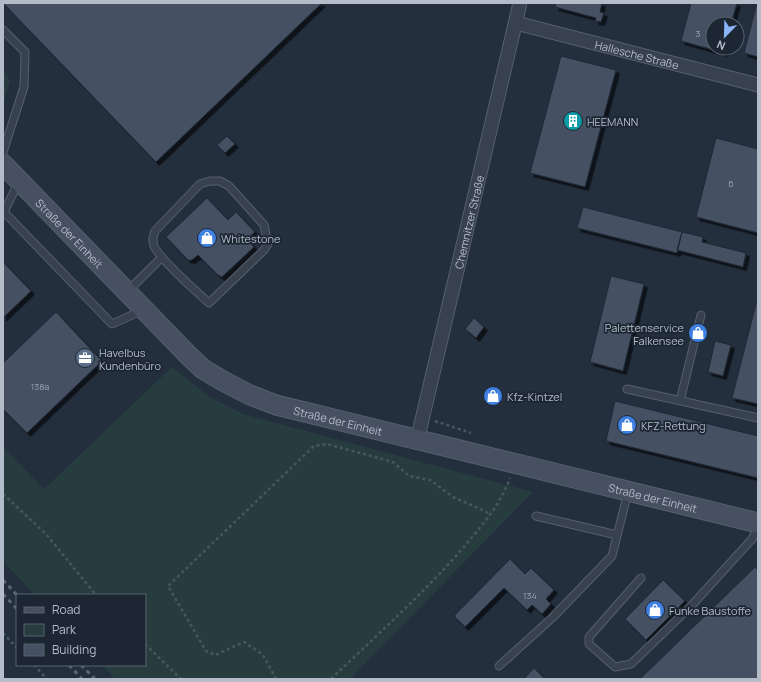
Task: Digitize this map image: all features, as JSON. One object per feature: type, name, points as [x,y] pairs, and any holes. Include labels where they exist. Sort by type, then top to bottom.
[{"type":"street","name":"Chemnitzer Straße","points":[[417,441],[520,3]]},
{"type":"street","name":"Hallesche Straße","points":[[516,23],[758,85]]},
{"type":"street","name":"Straße der Einheit","points":[[3,164],[173,342],[203,369],[250,395],[276,405],[417,441],[758,523]]},
{"type":"lane","points":[[3,30],[7,38],[25,52],[24,87],[3,152]]},
{"type":"lane","points":[[19,181],[4,212],[112,324],[143,310]]},
{"type":"lane","points":[[210,181],[220,182],[229,186],[264,225],[267,232],[268,244],[264,250],[209,303],[162,257],[152,241],[155,231],[200,184],[210,181]]},
{"type":"lane","points":[[126,292],[162,257]]},
{"type":"lane","points":[[680,401],[701,316]]},
{"type":"lane","points":[[627,389],[758,418]]},
{"type":"lane","points":[[499,666],[554,617],[612,556],[628,492]]},
{"type":"lane","points":[[536,516],[617,535]]},
{"type":"lane","points":[[641,578],[589,638],[589,644],[615,667],[631,664],[693,604],[752,539],[758,528]]},
{"type":"path","points":[[422,417],[471,432]]},
{"type":"path","points":[[276,679],[263,655],[244,642],[215,655],[206,651],[168,586],[314,446],[327,444],[393,462],[409,476],[430,480],[454,497],[491,514]]},
{"type":"path","points":[[331,679],[434,582],[491,514],[503,497],[514,464]]},
{"type":"path","points":[[3,494],[46,534],[95,594]]},
{"type":"path","points":[[3,633],[16,647]]},
{"type":"path","points":[[146,645],[181,679]]},
{"type":"path","points":[[35,666],[47,679]]},
{"type":"green space","points":[[3,70],[10,80],[3,106]]},
{"type":"green space","points":[[172,367],[211,398],[243,414],[533,492],[352,677],[354,679],[115,679],[103,666],[146,666],[146,594],[34,594],[3,561],[3,447],[44,489]]},
{"type":"building","points":[[3,3],[322,3],[156,162]]},
{"type":"building","points":[[556,3],[602,3],[600,12],[604,13],[601,22],[595,21],[596,18],[555,7]]},
{"type":"building","points":[[691,3],[737,3],[733,16],[705,16],[705,48],[681,41]]},
{"type":"building","points":[[758,3],[758,57],[745,53]]},
{"type":"building","name":"HEEMANN","points":[[561,56],[616,70],[585,187],[530,173]]},
{"type":"building","points":[[227,136],[235,144],[225,153],[217,145]]},
{"type":"building","points":[[716,138],[758,149],[758,233],[696,217]]},
{"type":"building","name":"Whitestone","points":[[207,198],[228,220],[236,212],[255,232],[247,239],[254,247],[222,277],[218,275],[198,255],[192,260],[188,260],[166,237]]},
{"type":"building","points":[[583,207],[682,232],[677,253],[577,228]]},
{"type":"building","points":[[682,232],[703,237],[702,242],[746,253],[743,267],[677,250]]},
{"type":"building","points":[[3,262],[31,291],[3,318]]},
{"type":"building","points":[[611,276],[644,284],[623,371],[590,362]]},
{"type":"building","points":[[758,296],[758,404],[732,398]]},
{"type":"building","points":[[56,312],[102,361],[27,433],[3,409],[3,363]]},
{"type":"building","points":[[474,318],[484,327],[476,338],[465,329]]},
{"type":"building","points":[[715,341],[731,345],[723,376],[708,372]]},
{"type":"building","points":[[615,401],[758,436],[758,478],[606,441]]},
{"type":"building","points":[[510,559],[525,574],[531,568],[554,590],[546,599],[551,604],[542,614],[532,605],[527,610],[504,588],[465,627],[454,616]]},
{"type":"building","points":[[755,567],[758,570],[758,679],[640,679]]},
{"type":"building","name":"Funke Baustoffe","points":[[663,580],[685,601],[646,640],[625,619]]},
{"type":"building","points":[[534,668],[545,679],[524,679]]},
{"type":"railway","points":[[3,580],[16,594]]},
{"type":"railway","points":[[3,594],[16,608]]},
{"type":"railway","points":[[70,666],[82,679]]},
{"type":"railway","points":[[82,666],[95,679]]},
{"type":"place","name":"HEEMANN","points":[[573,121]]},
{"type":"place","name":"Whitestone","points":[[207,238]]},
{"type":"place","name":"Palettenservice Falkensee","points":[[698,333]]},
{"type":"place","name":"Havelbus Kundenbüro","points":[[85,358]]},
{"type":"place","name":"Kfz-Kintzel","points":[[493,396]]},
{"type":"place","name":"KFZ-Rettung","points":[[627,425]]},
{"type":"place","name":"Funke Baustoffe","points":[[655,610]]}]
